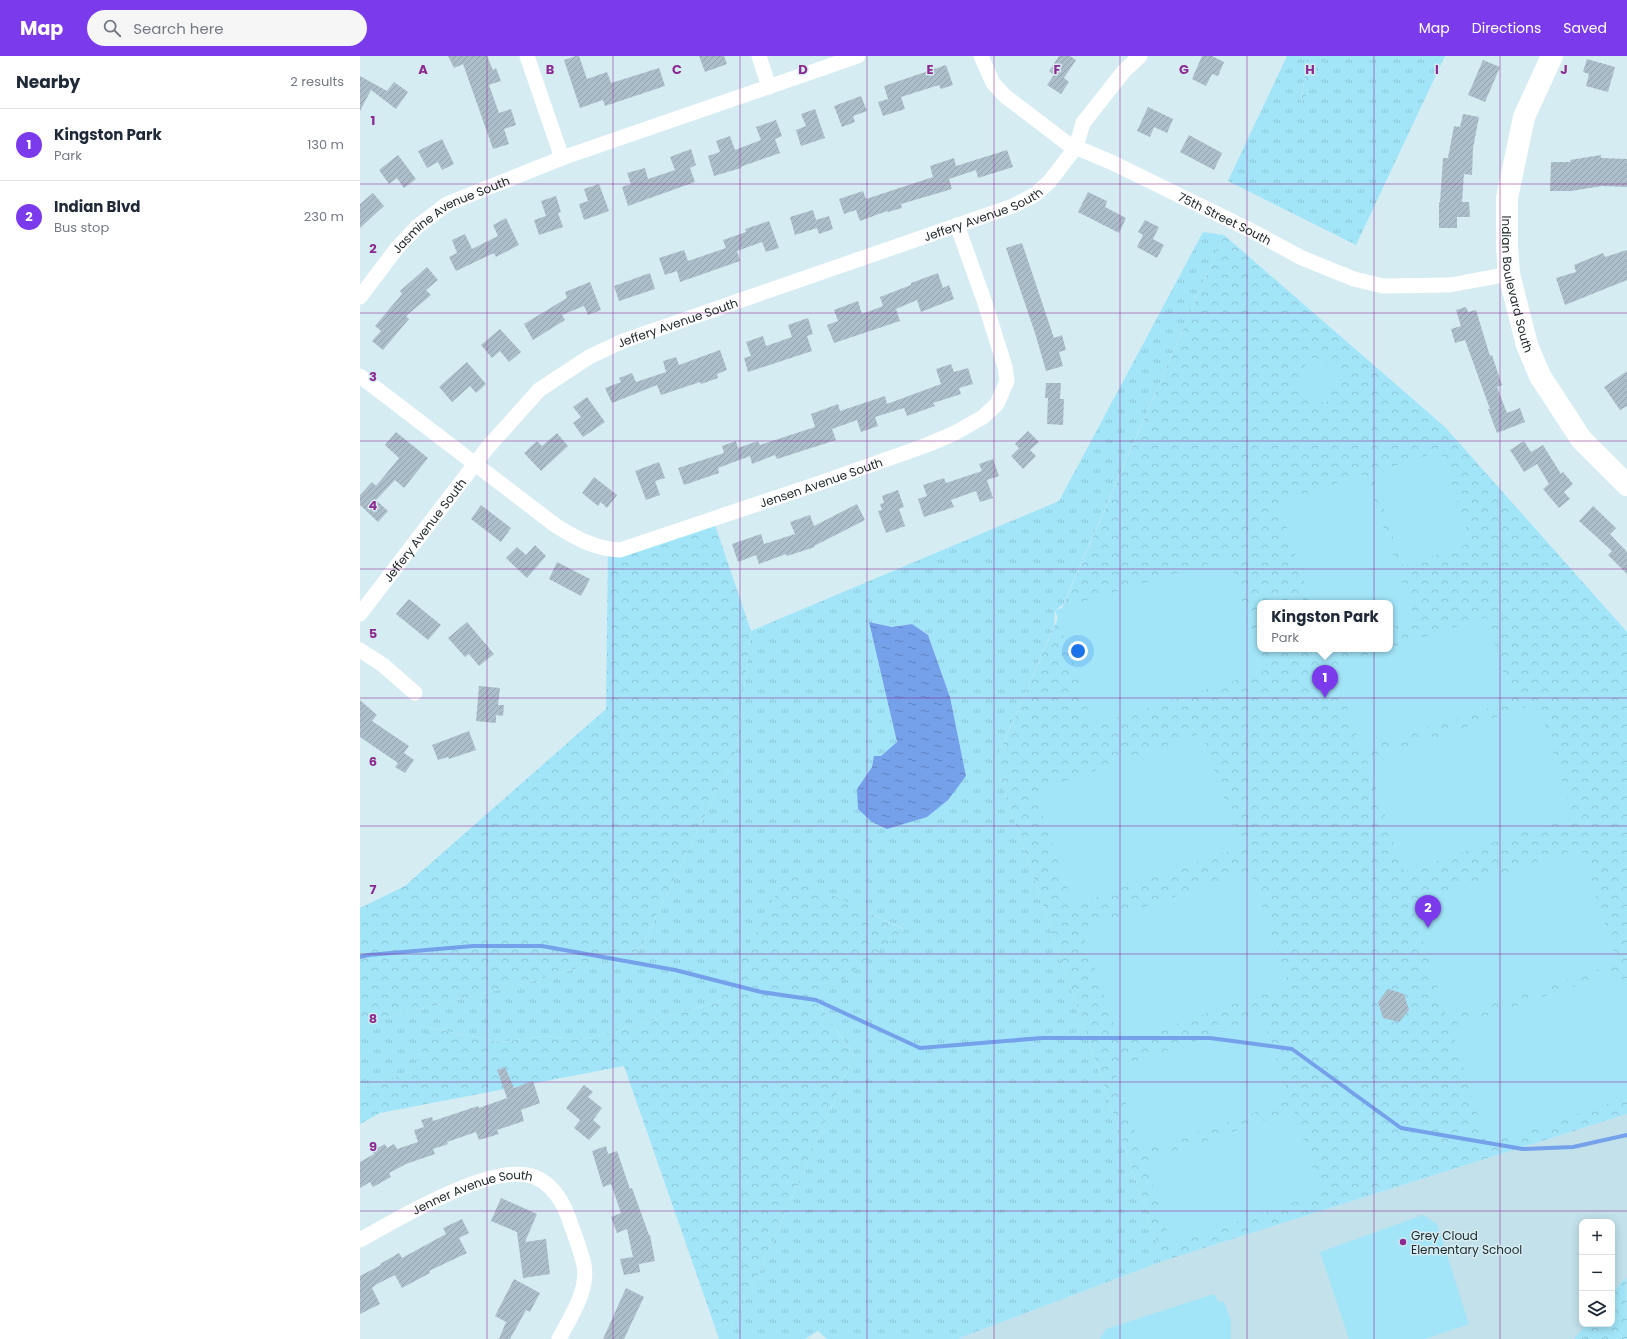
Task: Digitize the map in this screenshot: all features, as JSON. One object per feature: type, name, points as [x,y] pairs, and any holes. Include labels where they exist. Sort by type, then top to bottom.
[{"type":"street","points":[[528,56],[562,158]]},
{"type":"street","points":[[758,56],[769,88]]},
{"type":"street","name":"Jasmine Avenue South","points":[[360,297],[397,248],[418,226],[447,204],[562,158],[769,88],[858,56]]},
{"type":"street","name":"75th Street South","points":[[981,56],[993,83],[1005,96],[1068,144],[1111,162],[1240,225],[1302,258],[1354,280],[1383,286],[1450,285],[1508,274]]},
{"type":"street","points":[[1076,147],[1082,123],[1124,71],[1140,56]]},
{"type":"street","name":"Indian Boulevard South","points":[[1552,56],[1524,117],[1510,183],[1507,198],[1506,246],[1508,274],[1527,345],[1540,376],[1581,439],[1627,485]]},
{"type":"street","name":"Jeffery Avenue South","points":[[360,614],[475,464],[539,390],[589,357],[623,341],[1014,206],[1036,194],[1050,181],[1076,147]]},
{"type":"street","name":"Jensen Avenue South","points":[[360,376],[555,525],[577,539],[608,550],[620,550],[822,483],[926,445],[955,433],[984,417],[997,404],[1007,381],[1005,367],[985,303],[957,225]]},
{"type":"street","points":[[360,650],[384,665],[416,693]]},
{"type":"street","name":"Jenner Avenue South","points":[[360,1240],[406,1213],[466,1187],[501,1175],[527,1175],[536,1178],[547,1184],[560,1198],[570,1221],[584,1266],[585,1278],[580,1296],[559,1339]]},
{"type":"shaded area","name":"Grey Cloud Elementary School","points":[[1627,1114],[1627,1339],[957,1339],[1163,1261]]},
{"type":"green space","points":[[1287,56],[1307,56],[1301,103],[1326,56],[1445,56],[1356,245],[1228,181]]},
{"type":"green space","points":[[1307,56],[1326,56],[1301,105]]},
{"type":"green space","points":[[1203,232],[1224,235],[1063,605],[1055,610],[1054,626],[995,763],[1163,1261],[957,1339],[827,1339],[818,1331],[805,1339],[719,1339],[715,1327],[733,1322],[762,1267],[854,1055],[816,1000],[904,929],[787,874],[719,1002],[582,1040],[544,1036],[501,1042],[430,1028],[414,1070],[360,1090],[360,1024],[526,983],[640,950],[736,751],[751,631],[1059,501]],"holes":[[[869,622],[892,627],[912,624],[928,635],[950,697],[966,776],[857,789],[872,767],[897,742]]]},
{"type":"green space","points":[[1224,235],[1445,427],[1627,632],[1627,1114],[1163,1261],[995,763]]},
{"type":"green space","points":[[1310,357],[1340,372],[1326,404],[1294,389]]},
{"type":"green space","points":[[1441,451],[1471,543],[1403,566],[1372,473]]},
{"type":"green space","points":[[1365,474],[1415,619],[1393,627],[1393,600],[1310,600],[1279,503]]},
{"type":"green space","points":[[713,519],[751,631],[736,751],[640,950],[526,983],[360,1024],[360,908],[405,886],[606,709],[608,549]]},
{"type":"green space","points":[[1228,558],[1257,647],[1257,652],[1259,652],[1265,671],[1093,725],[1055,610]]},
{"type":"green space","points":[[1487,617],[1512,701],[1361,748],[1333,666],[1377,652],[1393,652],[1393,647]]},
{"type":"green space","points":[[1538,703],[1573,816],[1404,872],[1367,761]]},
{"type":"green space","points":[[1202,733],[1240,847],[1073,905],[1035,792]]},
{"type":"green space","points":[[1581,848],[1617,963],[1447,1018],[1411,904]]},
{"type":"green space","points":[[1250,871],[1289,985],[1121,1043],[1081,929]]},
{"type":"green space","points":[[787,873],[905,930],[816,1000],[854,1055],[762,1267],[733,1322],[715,1327],[624,1066],[380,1113],[360,1124],[360,1090],[414,1070],[429,1028],[501,1042],[544,1036],[582,1040],[719,1002]]},
{"type":"green space","points":[[1619,972],[1627,995],[1627,1097],[1487,1144],[1451,1027]]},
{"type":"green space","points":[[1262,1018],[1291,1100],[1142,1151],[1114,1069]]},
{"type":"green space","points":[[1294,1111],[1321,1193],[1171,1244],[1145,1162]]},
{"type":"green space","points":[[1423,1215],[1437,1224],[1469,1324],[1425,1339],[1349,1339],[1320,1252]]},
{"type":"green space","points":[[1626,1277],[1627,1339],[1574,1339],[1584,1327],[1615,1327],[1615,1290]]},
{"type":"green space","points":[[1214,1294],[1219,1302],[1224,1302],[1231,1321],[1231,1339],[1100,1339],[1106,1329]]},
{"type":"water","points":[[869,622],[892,627],[912,624],[928,635],[950,697],[966,776],[948,800],[927,817],[887,829],[872,822],[858,809],[857,789],[872,767],[874,756],[881,756],[897,742]]},
{"type":"building","points":[[448,56],[487,56],[493,70],[496,68],[501,81],[489,85],[499,113],[511,109],[516,125],[504,129],[509,144],[493,149],[463,64],[454,68]]},
{"type":"building","points":[[579,56],[587,79],[607,72],[611,83],[659,68],[665,86],[605,106],[603,100],[580,108],[564,60]]},
{"type":"building","points":[[699,56],[724,56],[727,64],[705,72]]},
{"type":"building","points":[[1059,56],[1070,56],[1076,60],[1064,78],[1069,82],[1061,94],[1047,85],[1054,75],[1049,71]]},
{"type":"building","points":[[1202,56],[1212,56],[1224,62],[1218,76],[1212,74],[1206,86],[1192,79]]},
{"type":"building","points":[[1587,59],[1615,67],[1608,92],[1586,86],[1589,74],[1583,72]]},
{"type":"building","points":[[1483,60],[1500,67],[1485,102],[1468,95]]},
{"type":"building","points":[[946,65],[953,85],[941,89],[939,85],[901,97],[905,109],[883,116],[878,102],[888,99],[884,86]]},
{"type":"building","points":[[360,76],[387,91],[394,82],[408,92],[396,109],[371,90],[360,111]]},
{"type":"building","points":[[861,96],[867,111],[853,116],[855,122],[842,127],[834,106]]},
{"type":"building","points":[[1148,107],[1173,119],[1167,133],[1154,127],[1150,137],[1137,131]]},
{"type":"building","points":[[815,109],[825,138],[801,146],[796,130],[806,126],[801,114]]},
{"type":"building","points":[[1463,114],[1479,117],[1473,148],[1472,175],[1464,174],[1462,202],[1469,202],[1470,217],[1457,217],[1457,228],[1439,228],[1439,202],[1443,158],[1448,158],[1454,126],[1460,127]]},
{"type":"building","points":[[776,120],[782,136],[775,139],[780,153],[740,167],[741,168],[714,176],[708,156],[720,152],[716,141],[730,136],[735,150],[761,140],[756,127]]},
{"type":"building","points":[[1189,135],[1222,153],[1214,170],[1180,152]]},
{"type":"building","points":[[442,139],[454,164],[442,170],[438,162],[427,168],[418,151]]},
{"type":"building","points":[[691,149],[696,165],[690,168],[695,182],[628,206],[622,187],[631,184],[627,173],[645,168],[648,179],[675,170],[670,157]]},
{"type":"building","points":[[1007,150],[1013,167],[978,178],[976,170],[949,179],[952,189],[901,204],[902,208],[887,211],[860,221],[856,210],[844,214],[839,199],[863,191],[866,199],[933,177],[930,166],[954,158],[956,166]]},
{"type":"building","points":[[398,155],[416,179],[404,188],[397,178],[389,184],[379,170]]},
{"type":"building","points":[[1601,155],[1601,158],[1627,159],[1627,187],[1602,186],[1571,191],[1550,191],[1551,162],[1571,162],[1570,160]]},
{"type":"building","points":[[599,184],[609,211],[584,220],[579,204],[588,201],[584,189]]},
{"type":"building","points":[[1088,192],[1107,201],[1105,207],[1126,218],[1119,233],[1078,212]]},
{"type":"building","points":[[373,193],[384,206],[360,228],[360,204]]},
{"type":"building","points":[[556,196],[561,212],[558,213],[563,227],[539,235],[534,220],[546,216],[541,201]]},
{"type":"building","points":[[813,210],[816,220],[829,216],[833,229],[819,234],[817,228],[795,235],[790,217]]},
{"type":"building","points":[[506,218],[519,245],[496,257],[494,253],[456,271],[449,257],[457,253],[452,240],[465,234],[472,249],[498,236],[493,225]]},
{"type":"building","points":[[1145,220],[1159,227],[1153,239],[1164,245],[1157,258],[1137,247],[1143,235],[1138,232]]},
{"type":"building","points":[[769,221],[779,248],[766,252],[762,242],[737,251],[740,261],[680,282],[677,271],[665,275],[659,258],[684,250],[688,261],[726,248],[723,240],[746,232],[745,229]]},
{"type":"building","points":[[1022,243],[1054,338],[1062,335],[1066,350],[1059,352],[1063,366],[1046,371],[1035,333],[1006,248]]},
{"type":"building","points":[[1627,250],[1627,280],[1565,305],[1556,278],[1576,272],[1574,265],[1603,253],[1605,257]]},
{"type":"building","points":[[427,267],[438,280],[426,290],[431,295],[406,316],[409,319],[383,350],[372,341],[381,331],[375,326],[402,294],[400,291]]},
{"type":"building","points":[[650,273],[655,289],[619,301],[614,286]]},
{"type":"building","points":[[938,273],[943,288],[949,285],[954,299],[921,312],[917,300],[896,309],[900,321],[834,343],[827,325],[838,321],[834,310],[858,301],[862,314],[883,306],[880,297]]},
{"type":"building","points":[[590,282],[601,310],[588,315],[584,306],[562,315],[565,320],[533,340],[524,324],[567,298],[565,292]]},
{"type":"building","points":[[1466,307],[1468,312],[1476,310],[1490,356],[1492,355],[1502,385],[1497,387],[1507,413],[1520,408],[1525,422],[1497,433],[1465,340],[1455,343],[1451,329],[1461,326],[1456,310]]},
{"type":"building","points":[[808,318],[813,334],[807,336],[812,351],[748,372],[744,358],[751,356],[746,342],[763,336],[766,346],[792,337],[788,325]]},
{"type":"building","points":[[500,329],[521,352],[509,362],[500,351],[492,358],[481,345]]},
{"type":"building","points":[[720,350],[727,370],[717,374],[718,378],[701,384],[700,382],[661,395],[657,385],[612,403],[605,388],[621,382],[619,378],[632,373],[636,382],[666,372],[663,361],[676,357],[679,365]]},
{"type":"building","points":[[467,362],[486,384],[476,393],[470,386],[452,402],[439,387]]},
{"type":"building","points":[[951,364],[954,372],[968,368],[973,384],[959,388],[961,394],[933,403],[935,406],[907,416],[904,408],[875,417],[878,426],[861,432],[857,420],[832,429],[836,440],[777,459],[775,455],[752,464],[750,456],[718,468],[719,473],[684,485],[678,468],[724,453],[722,446],[736,441],[738,448],[758,441],[760,445],[815,427],[811,414],[838,404],[840,411],[885,396],[887,404],[941,384],[936,369]]},
{"type":"building","points":[[1627,371],[1627,406],[1620,410],[1604,387]]},
{"type":"building","points":[[1046,383],[1061,383],[1060,399],[1064,399],[1063,425],[1047,424],[1048,398],[1045,398]]},
{"type":"building","points":[[587,397],[605,422],[583,437],[573,423],[581,417],[573,407]]},
{"type":"building","points":[[1028,431],[1039,442],[1030,450],[1036,456],[1023,469],[1011,456],[1019,448],[1015,444]]},
{"type":"building","points":[[396,432],[428,458],[404,488],[395,480],[376,500],[388,511],[378,522],[360,505],[360,495],[372,482],[376,486],[399,458],[385,445]]},
{"type":"building","points":[[557,433],[568,446],[541,471],[524,453],[537,441],[542,446]]},
{"type":"building","points":[[1524,441],[1531,452],[1543,445],[1561,474],[1563,472],[1573,484],[1564,492],[1570,499],[1559,508],[1543,489],[1549,484],[1537,464],[1524,472],[1510,450]]},
{"type":"building","points":[[993,459],[999,476],[987,480],[993,498],[980,502],[976,491],[951,500],[954,507],[924,517],[918,499],[927,496],[923,485],[944,478],[946,483],[982,471],[979,464]]},
{"type":"building","points":[[659,462],[665,478],[655,481],[660,495],[646,500],[635,471]]},
{"type":"building","points":[[594,477],[617,495],[607,508],[601,502],[598,506],[582,493]]},
{"type":"building","points":[[898,490],[904,507],[899,509],[905,526],[886,533],[878,511],[882,510],[880,504],[884,503],[882,496]]},
{"type":"building","points":[[857,504],[865,520],[814,546],[815,547],[787,556],[786,554],[759,564],[756,555],[738,562],[732,544],[761,534],[764,544],[795,534],[790,522],[810,515],[814,526]]},
{"type":"building","points":[[481,505],[511,528],[501,542],[471,519]]},
{"type":"building","points":[[1593,506],[1616,528],[1610,534],[1627,552],[1627,574],[1608,555],[1612,551],[1579,521]]},
{"type":"building","points":[[535,545],[546,556],[527,578],[506,558],[517,547],[526,555]]},
{"type":"building","points":[[557,562],[590,579],[581,596],[549,579]]},
{"type":"building","points":[[409,599],[441,625],[428,640],[396,614]]},
{"type":"building","points":[[467,622],[494,654],[479,666],[469,654],[465,657],[448,638]]},
{"type":"building","points":[[479,686],[500,688],[498,705],[504,705],[503,716],[496,715],[496,723],[476,721]]},
{"type":"building","points":[[360,700],[377,715],[372,721],[409,746],[404,753],[414,760],[405,773],[395,767],[398,763],[360,737]]},
{"type":"building","points":[[469,731],[476,750],[449,759],[448,757],[438,760],[432,745]]},
{"type":"building","points":[[1388,989],[1404,994],[1409,1010],[1399,1022],[1383,1018],[1378,1002]]},
{"type":"building","points":[[505,1067],[514,1088],[533,1081],[540,1103],[521,1110],[524,1121],[497,1130],[499,1134],[479,1140],[476,1132],[447,1142],[448,1144],[433,1149],[435,1154],[406,1164],[389,1173],[391,1177],[373,1187],[370,1182],[360,1188],[360,1162],[374,1154],[372,1151],[385,1144],[387,1148],[394,1144],[397,1149],[418,1142],[414,1130],[424,1127],[421,1120],[432,1117],[433,1121],[478,1106],[479,1108],[507,1098],[497,1070]]},
{"type":"building","points":[[584,1085],[593,1092],[588,1097],[602,1108],[593,1120],[601,1127],[589,1140],[574,1128],[580,1120],[566,1108]]},
{"type":"building","points":[[606,1146],[608,1154],[617,1151],[630,1189],[632,1188],[650,1235],[655,1261],[639,1264],[640,1272],[624,1275],[620,1259],[633,1257],[627,1229],[617,1233],[611,1217],[621,1213],[611,1184],[603,1187],[592,1151]]},
{"type":"building","points":[[501,1198],[537,1214],[525,1242],[546,1239],[550,1274],[523,1278],[517,1232],[491,1221]]},
{"type":"building","points":[[462,1219],[469,1233],[459,1238],[467,1253],[429,1271],[430,1273],[402,1288],[395,1275],[377,1284],[372,1288],[380,1304],[360,1314],[360,1276],[399,1253],[402,1258],[446,1234],[443,1228]]},
{"type":"building","points":[[514,1279],[540,1293],[530,1312],[526,1310],[510,1339],[499,1339],[506,1322],[495,1316]]},
{"type":"building","points":[[626,1288],[644,1297],[624,1339],[603,1339]]},
{"type":"waterway","points":[[360,957],[368,955],[473,946],[542,946],[675,970],[761,992],[816,1000],[920,1048],[1042,1038],[1210,1038],[1292,1049],[1401,1128],[1523,1149],[1573,1147],[1627,1135]]},
{"type":"place","name":"Kingston Park","points":[[1325,698]]},
{"type":"place","name":"Indian Blvd","points":[[1428,928]]},
{"type":"place","name":"Grey Cloud Elementary School","points":[[1403,1242]]}]
